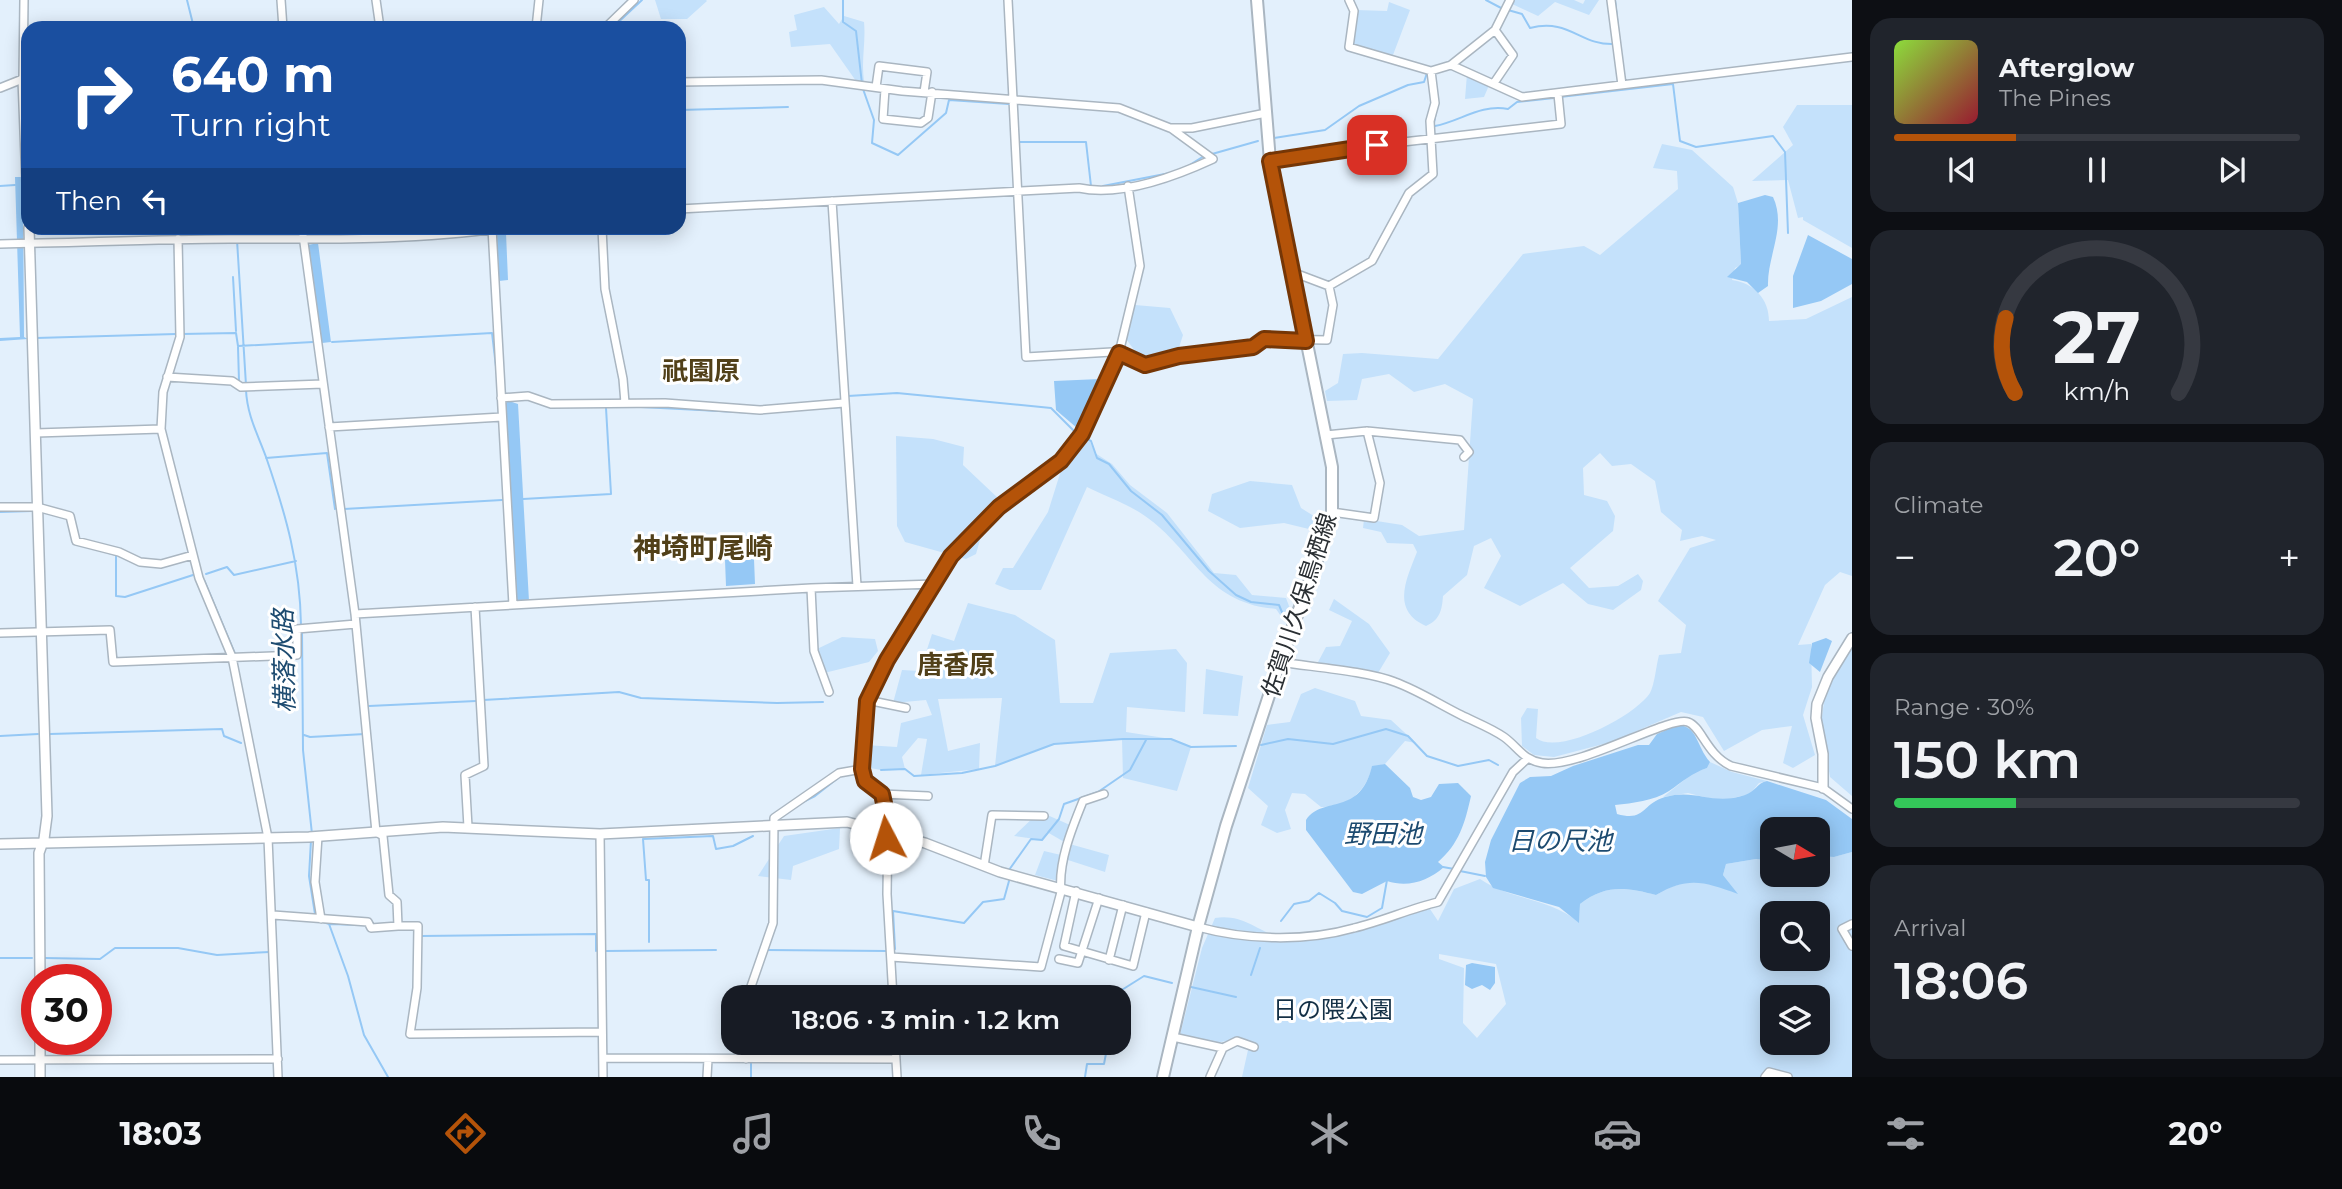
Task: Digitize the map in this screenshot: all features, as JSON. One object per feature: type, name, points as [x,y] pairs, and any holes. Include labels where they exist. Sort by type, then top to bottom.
[{"type":"main road","name":"佐賀川久保鳥栖線","points":[[1163,1077],[1198,927],[1226,826],[1332,512],[1333,478],[1326,435],[1270,161],[1257,0]]},
{"type":"street","points":[[24,0],[25,21]]},
{"type":"street","points":[[281,0],[282,21]]},
{"type":"street","points":[[376,0],[379,21]]},
{"type":"street","points":[[537,21],[539,0]]},
{"type":"street","points":[[612,21],[634,0]]},
{"type":"street","points":[[1008,0],[1027,357],[1119,353],[1145,365],[1179,356],[1253,347],[1264,339],[1327,340],[1333,305],[1329,286]]},
{"type":"street","points":[[1349,0],[1354,11],[1349,47],[1431,74],[1451,65],[1495,30],[1509,2]]},
{"type":"street","points":[[1611,0],[1622,85]]},
{"type":"street","points":[[1494,83],[1513,55],[1495,30]]},
{"type":"street","points":[[1451,65],[1522,97],[1558,97],[1622,85],[1852,57]]},
{"type":"street","points":[[876,88],[879,66],[927,72],[928,118],[921,122],[883,118],[885,89]]},
{"type":"street","points":[[1329,286],[1373,261],[1409,193],[1433,174],[1430,139],[1435,103],[1431,74]]},
{"type":"street","points":[[0,88],[21,80]]},
{"type":"street","points":[[686,82],[821,80],[1012,103],[1119,108],[1170,128],[1213,159],[1179,174],[1097,192],[1079,188],[686,209]]},
{"type":"street","points":[[1270,161],[1324,151],[1561,124],[1558,97]]},
{"type":"street","points":[[1170,128],[1192,128],[1266,113]]},
{"type":"street","points":[[928,796],[882,794],[865,781],[862,769],[867,701],[887,660],[951,556],[999,507],[1061,461],[1080,436],[1119,353],[1140,266],[1128,186]]},
{"type":"street","points":[[832,201],[857,586]]},
{"type":"street","points":[[29,235],[47,816],[39,853],[40,964]]},
{"type":"street","points":[[303,235],[355,614],[376,832]]},
{"type":"street","points":[[0,244],[178,239],[303,240],[359,235]]},
{"type":"street","points":[[492,235],[513,605]]},
{"type":"street","points":[[602,235],[605,289],[623,379],[625,403]]},
{"type":"street","points":[[178,239],[180,334],[167,377],[161,429],[192,555],[232,657],[268,838],[278,1077]]},
{"type":"street","points":[[1292,272],[1329,286]]},
{"type":"street","points":[[167,377],[232,381],[241,387],[323,384]]},
{"type":"street","points":[[329,427],[502,408],[528,396],[551,404],[625,403],[760,410],[844,403]]},
{"type":"street","points":[[36,433],[161,429]]},
{"type":"street","points":[[1326,435],[1367,431],[1460,440],[1469,452],[1464,457]]},
{"type":"street","points":[[1332,512],[1374,518],[1380,483],[1367,431]]},
{"type":"street","points":[[0,508],[37,507],[69,516],[76,541],[119,552],[140,562],[161,564],[192,555]]},
{"type":"street","points":[[355,614],[811,588],[935,584]]},
{"type":"street","points":[[811,588],[814,651],[829,692]]},
{"type":"street","points":[[468,827],[465,775],[484,766],[475,607]]},
{"type":"street","points":[[0,633],[110,630],[113,662],[297,655],[297,629],[356,624]]},
{"type":"street","points":[[1823,788],[1823,754],[1816,718],[1817,704],[1828,677],[1852,638]]},
{"type":"street","points":[[1280,662],[1393,681],[1504,737],[1527,759],[1553,764],[1616,747],[1682,720],[1698,728],[1704,744],[1717,759],[1731,766],[1823,788],[1852,809]]},
{"type":"street","points":[[867,701],[906,708]]},
{"type":"street","points":[[0,844],[268,838],[468,827],[600,834],[847,822],[887,832],[984,866],[1227,935],[1251,937],[1321,934],[1354,928],[1438,902],[1513,772],[1527,759]]},
{"type":"street","points":[[752,985],[773,923],[774,818],[839,773],[862,769]]},
{"type":"street","points":[[882,794],[887,832],[892,985]]},
{"type":"street","points":[[891,957],[1041,967],[1072,827],[1083,801],[1104,794]]},
{"type":"street","points":[[984,866],[992,815],[1044,817]]},
{"type":"street","points":[[376,832],[383,836],[389,895],[397,902],[398,926]]},
{"type":"street","points":[[600,834],[603,1077]]},
{"type":"street","points":[[313,836],[317,919]]},
{"type":"street","points":[[1076,891],[1063,946],[1133,966],[1146,912]]},
{"type":"street","points":[[1059,959],[1078,963],[1084,952],[1099,898]]},
{"type":"street","points":[[1110,960],[1123,905]]},
{"type":"street","points":[[273,915],[369,925],[418,926],[417,988],[410,1034],[602,1032]]},
{"type":"street","points":[[1852,924],[1842,929],[1852,946]]},
{"type":"street","points":[[1173,1037],[1223,1048],[1237,1041],[1254,1046]]},
{"type":"street","points":[[1210,1077],[1223,1048]]},
{"type":"street","points":[[40,1055],[40,1077]]},
{"type":"street","points":[[749,1055],[750,1059]]},
{"type":"street","points":[[896,1055],[897,1077]]},
{"type":"street","points":[[603,1058],[896,1059]]},
{"type":"street","points":[[0,1060],[278,1059]]},
{"type":"street","points":[[707,1077],[708,1059]]},
{"type":"street","points":[[1765,1077],[1769,1072],[1788,1077]]},
{"type":"green space","points":[[655,0],[707,1],[687,19],[661,19]]},
{"type":"green space","points":[[1512,0],[1574,0],[1583,4],[1585,0],[1599,0],[1589,15],[1555,2],[1538,16],[1510,3]]},
{"type":"green space","points":[[1389,2],[1410,10],[1393,55],[1351,46],[1356,10],[1387,11]]},
{"type":"green space","points":[[824,7],[839,24],[844,16],[864,22],[864,81],[856,81],[830,44],[791,47],[789,32],[797,30],[794,15]]},
{"type":"green space","points":[[1467,74],[1490,83],[1484,97],[1465,99]]},
{"type":"green space","points":[[1797,105],[1852,105],[1852,248],[1803,220],[1803,217],[1798,218],[1788,180],[1752,181],[1793,145],[1783,127]]},
{"type":"green space","points":[[1662,144],[1692,150],[1733,187],[1738,203],[1741,265],[1735,268],[1732,280],[1759,293],[1766,306],[1769,321],[1806,319],[1852,297],[1852,576],[1840,572],[1825,585],[1798,645],[1811,644],[1812,687],[1803,715],[1815,755],[1793,768],[1783,763],[1792,726],[1762,730],[1724,751],[1703,717],[1681,712],[1611,742],[1554,757],[1534,755],[1522,746],[1521,718],[1527,708],[1538,709],[1536,738],[1547,742],[1561,742],[1596,731],[1642,702],[1652,689],[1659,655],[1681,653],[1686,625],[1658,601],[1690,548],[1716,540],[1702,536],[1680,541],[1682,530],[1661,512],[1655,481],[1631,464],[1612,466],[1600,453],[1583,468],[1584,495],[1607,501],[1615,516],[1613,531],[1570,568],[1589,588],[1618,586],[1638,574],[1643,581],[1641,590],[1613,610],[1588,604],[1563,583],[1520,606],[1484,588],[1501,556],[1491,538],[1474,546],[1467,575],[1443,596],[1439,614],[1426,626],[1408,611],[1405,602],[1406,583],[1417,552],[1413,544],[1387,543],[1381,532],[1363,528],[1364,519],[1402,525],[1419,536],[1464,530],[1473,399],[1445,384],[1414,392],[1389,374],[1362,379],[1357,400],[1327,401],[1325,391],[1338,383],[1343,354],[1438,359],[1523,254],[1584,246],[1600,255],[1678,189],[1677,171],[1653,168]]},
{"type":"green space","points":[[1135,305],[1170,308],[1183,335],[1177,354],[1144,363],[1126,339]]},
{"type":"green space","points":[[896,436],[933,439],[964,447],[963,465],[999,499],[987,515],[976,554],[966,559],[905,542],[897,526]]},
{"type":"green space","points":[[1082,439],[1090,442],[1095,453],[1112,464],[1130,485],[1167,513],[1214,573],[1236,575],[1252,595],[1286,598],[1292,614],[1287,625],[1276,609],[1252,605],[1217,586],[1177,544],[1145,516],[1087,487],[1041,590],[1010,590],[995,584],[1003,568],[1013,568],[1048,512],[1063,464]]},
{"type":"green space","points":[[1250,481],[1292,485],[1301,508],[1317,518],[1313,530],[1284,523],[1240,528],[1208,511],[1212,494]]},
{"type":"green space","points":[[1334,599],[1369,624],[1390,653],[1378,673],[1317,664],[1326,647],[1340,646],[1352,621],[1329,610]]},
{"type":"green space","points":[[968,603],[1015,615],[1055,640],[1060,703],[1093,703],[1110,653],[1176,649],[1187,663],[1185,712],[1127,707],[1126,732],[1171,739],[1191,747],[1177,791],[1123,778],[1122,739],[1054,744],[995,766],[1002,698],[938,699],[948,751],[980,743],[979,769],[921,775],[927,739],[918,738],[902,757],[905,769],[881,770],[865,767],[865,745],[897,747],[901,723],[932,715],[926,700],[893,703],[902,670],[920,671],[932,634],[954,641]]},
{"type":"green space","points":[[842,637],[875,639],[878,651],[869,662],[824,673],[817,649]]},
{"type":"green space","points":[[1852,646],[1852,796],[1830,777],[1821,724],[1825,694]]},
{"type":"green space","points":[[1206,669],[1243,676],[1238,716],[1203,714]]},
{"type":"green space","points":[[1315,688],[1355,701],[1361,716],[1391,720],[1416,743],[1405,741],[1385,764],[1372,767],[1360,791],[1339,805],[1321,807],[1305,794],[1292,793],[1285,810],[1291,829],[1277,833],[1261,825],[1268,806],[1248,788],[1267,725],[1290,722],[1301,694]]},
{"type":"green space","points":[[1710,762],[1732,772],[1767,781],[1759,783],[1750,794],[1720,801],[1688,793],[1663,797],[1693,773],[1707,768]]},
{"type":"green space","points":[[1045,814],[1070,825],[1066,843],[1047,832],[1042,840],[1014,836],[1036,815]]},
{"type":"green space","points":[[840,828],[839,849],[793,866],[791,880],[758,876],[784,836]]},
{"type":"green space","points":[[1066,843],[1109,855],[1105,872],[1068,860],[1062,882],[1035,875],[1044,851],[1061,855]]},
{"type":"green space","name":"日の隈公園","points":[[1852,852],[1852,1077],[1242,1077],[1248,1050],[1236,1039],[1216,1043],[1180,1035],[1202,948],[1215,918],[1226,917],[1244,921],[1277,936],[1306,939],[1342,934],[1430,909],[1438,921],[1454,889],[1480,879],[1504,891],[1554,907],[1579,922],[1580,904],[1607,890],[1626,889],[1656,895],[1677,885],[1696,882],[1737,893],[1723,875],[1726,864],[1756,859],[1760,859],[1760,887],[1830,887],[1830,857]],"holes":[[[1439,954],[1496,964],[1506,1004],[1477,1038],[1463,1023],[1464,968],[1439,959]]]},
{"type":"water","points":[[15,177],[21,177],[24,337],[28,339],[0,341],[0,338],[20,337]]},
{"type":"water","points":[[1765,195],[1773,197],[1778,219],[1768,286],[1758,293],[1747,282],[1727,277],[1741,264],[1738,203]]},
{"type":"water","points":[[497,235],[506,235],[508,280],[499,281]]},
{"type":"water","points":[[1808,235],[1852,259],[1852,284],[1821,301],[1793,308],[1793,276]]},
{"type":"water","points":[[318,243],[331,342],[322,343],[308,245]]},
{"type":"water","points":[[1100,379],[1077,428],[1056,410],[1054,381]]},
{"type":"water","points":[[509,401],[518,404],[529,601],[516,601],[505,403]]},
{"type":"water","points":[[754,559],[755,584],[726,586],[725,560]]},
{"type":"water","points":[[1826,638],[1832,641],[1820,672],[1809,663],[1812,643]]},
{"type":"water","name":"日の尺池","points":[[1678,725],[1685,726],[1693,733],[1710,762],[1707,768],[1656,797],[1615,805],[1617,814],[1633,816],[1657,800],[1676,795],[1733,798],[1748,794],[1767,781],[1826,800],[1852,819],[1852,852],[1830,857],[1830,817],[1760,817],[1760,859],[1726,864],[1723,875],[1738,894],[1697,883],[1678,885],[1656,895],[1626,889],[1607,890],[1580,904],[1579,923],[1559,907],[1493,888],[1486,877],[1485,862],[1491,840],[1520,783],[1530,777],[1551,776],[1638,745],[1649,745],[1657,734]]},
{"type":"water","name":"野田池","points":[[1385,764],[1410,788],[1413,797],[1421,800],[1431,797],[1439,784],[1458,783],[1471,796],[1460,832],[1451,848],[1438,862],[1444,867],[1417,882],[1403,884],[1387,881],[1362,894],[1353,892],[1306,830],[1306,820],[1322,808],[1350,799],[1366,782],[1372,766]]},
{"type":"water","points":[[1472,963],[1495,967],[1495,983],[1490,990],[1482,985],[1472,989],[1465,985],[1466,965]]},
{"type":"waterway","name":"横落水路","points":[[187,0],[192,21]]},
{"type":"waterway","points":[[620,21],[642,0]]},
{"type":"waterway","points":[[843,0],[843,22],[856,31],[862,84]]},
{"type":"waterway","points":[[1486,0],[1503,9]]},
{"type":"waterway","points":[[1615,0],[1620,44]]},
{"type":"waterway","points":[[1508,10],[1522,14],[1530,28],[1555,27],[1593,41],[1615,44]]},
{"type":"waterway","points":[[1274,138],[1325,130],[1359,106],[1408,85],[1424,82],[1427,73]]},
{"type":"waterway","points":[[1560,97],[1673,84],[1680,141],[1696,147],[1773,136],[1785,152],[1788,233]]},
{"type":"waterway","points":[[863,89],[874,120],[872,143],[898,155],[946,113],[949,100],[1009,104]]},
{"type":"waterway","points":[[1435,126],[1479,111],[1508,109],[1517,102],[1554,98]]},
{"type":"waterway","points":[[1015,104],[1019,142],[1086,142],[1091,186]]},
{"type":"waterway","points":[[686,110],[788,107]]},
{"type":"waterway","points":[[1434,123],[1436,111]]},
{"type":"waterway","points":[[1212,154],[1258,141]]},
{"type":"waterway","points":[[1188,166],[1204,156]]},
{"type":"waterway","points":[[1103,186],[1170,173]]},
{"type":"waterway","points":[[0,186],[15,185]]},
{"type":"waterway","name":"横落水路","points":[[237,240],[246,385]]},
{"type":"waterway","points":[[233,277],[236,331]]},
{"type":"waterway","name":"横落水路","points":[[182,334],[236,333],[238,346],[313,342]]},
{"type":"waterway","points":[[332,342],[492,333],[501,409]]},
{"type":"waterway","points":[[36,338],[176,334]]},
{"type":"waterway","points":[[238,347],[239,381]]},
{"type":"waterway","name":"横落水路","points":[[246,390],[251,416],[291,540],[298,581],[301,625]]},
{"type":"waterway","points":[[848,396],[897,393],[1051,408],[1077,434]]},
{"type":"waterway","points":[[641,407],[758,413]]},
{"type":"waterway","points":[[830,408],[841,407]]},
{"type":"waterway","points":[[523,499],[611,494],[606,408]]},
{"type":"waterway","points":[[1082,437],[1091,441],[1097,458],[1109,464],[1131,491],[1162,515],[1209,571],[1236,595],[1251,602],[1279,605],[1284,617]]},
{"type":"waterway","points":[[266,458],[327,453],[335,509]]},
{"type":"waterway","points":[[344,509],[502,500]]},
{"type":"waterway","points":[[0,512],[32,511]]},
{"type":"waterway","points":[[67,519],[74,543]]},
{"type":"waterway","points":[[109,553],[116,555],[116,596],[125,597],[193,575]]},
{"type":"waterway","points":[[206,574],[227,567],[234,575],[296,561]]},
{"type":"waterway","points":[[204,580],[235,654]]},
{"type":"waterway","name":"横落水路","points":[[302,631],[303,750],[312,834]]},
{"type":"waterway","points":[[483,700],[619,692],[641,698],[823,702]]},
{"type":"waterway","points":[[369,706],[476,701]]},
{"type":"waterway","points":[[50,734],[222,729],[224,736],[241,743]]},
{"type":"waterway","points":[[1261,745],[1288,739],[1333,744],[1386,729],[1408,736],[1427,756],[1458,766],[1489,760],[1498,765]]},
{"type":"waterway","points":[[0,736],[38,734]]},
{"type":"waterway","points":[[304,735],[365,734]]},
{"type":"waterway","points":[[881,770],[905,769],[914,776],[962,773],[995,766],[1054,744],[1123,739],[1171,739],[1191,747],[1236,746]]},
{"type":"waterway","points":[[1009,870],[1031,839],[1042,840],[1059,819],[1064,804],[1098,792],[1130,770],[1146,740]]},
{"type":"waterway","points":[[799,804],[815,796],[838,778]]},
{"type":"waterway","points":[[649,942],[649,880],[646,880],[643,839],[713,836],[716,849],[733,846],[753,836]]},
{"type":"waterway","name":"横落水路","points":[[311,840],[309,876],[315,914]]},
{"type":"waterway","points":[[1443,867],[1454,869]]},
{"type":"waterway","points":[[1460,871],[1485,876]]},
{"type":"waterway","points":[[1281,921],[1294,904],[1309,901],[1319,893],[1342,911],[1367,917],[1382,908],[1387,880]]},
{"type":"waterway","points":[[895,949],[893,911],[964,923],[983,902],[1004,899],[1009,881]]},
{"type":"waterway","name":"横落水路","points":[[315,919],[329,924],[348,976],[364,1035],[388,1077]]},
{"type":"waterway","points":[[330,924],[363,925]]},
{"type":"waterway","points":[[421,936],[596,934],[596,951]]},
{"type":"waterway","points":[[45,958],[100,959],[115,948],[178,948],[217,955],[269,952]]},
{"type":"waterway","points":[[1251,975],[1260,948]]},
{"type":"waterway","points":[[605,951],[716,950]]},
{"type":"waterway","points":[[766,950],[887,951]]},
{"type":"waterway","points":[[0,958],[32,958]]},
{"type":"waterway","points":[[1130,985],[1144,976],[1172,983]]},
{"type":"waterway","points":[[1191,987],[1236,997]]},
{"type":"waterway","points":[[1085,1077],[1087,1064],[1104,1064],[1106,1055]]},
{"type":"waterway","points":[[751,1062],[751,1077]]},
{"type":"district","name":"祇園原","points":[[701,371]]},
{"type":"district","name":"神埼町尾崎","points":[[703,548]]},
{"type":"district","name":"唐香原","points":[[956,665]]},
{"type":"route","points":[[886,838],[888,822],[885,819],[882,794],[865,781],[862,769],[867,701],[887,660],[951,556],[999,507],[1061,461],[1082,434],[1119,353],[1145,365],[1179,356],[1253,347],[1264,339],[1306,341],[1278,215],[1270,161],[1377,145]]}]
